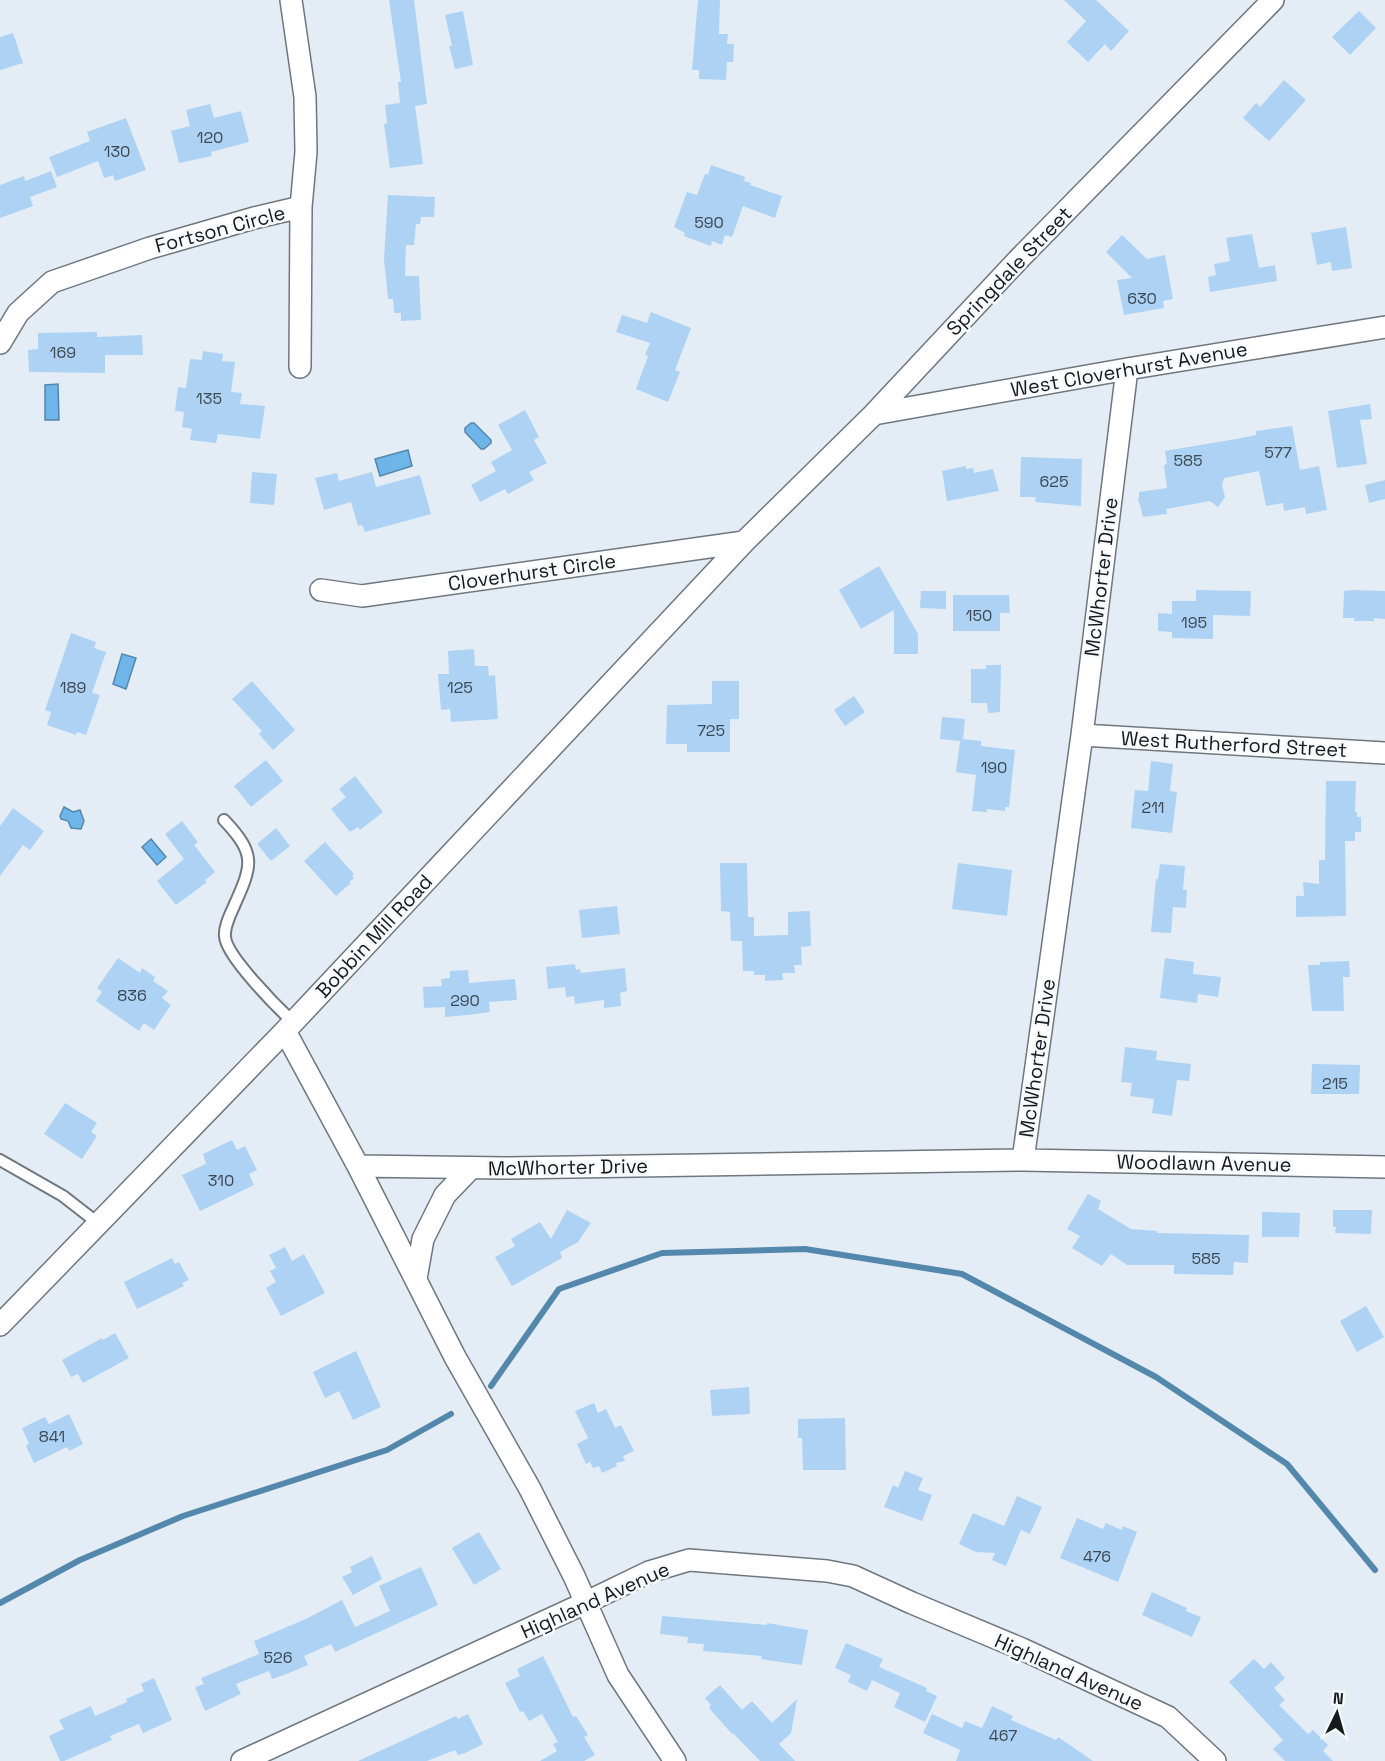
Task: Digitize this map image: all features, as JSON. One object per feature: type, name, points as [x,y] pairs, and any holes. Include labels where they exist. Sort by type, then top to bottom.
[{"type":"street","name":"Fortson Circle","points":[[0,343],[18,314],[52,282],[150,248],[301,207],[306,152],[305,97],[291,0]]},
{"type":"street","name":"Springdale Street","points":[[744,542],[874,414],[1018,260],[1274,0]]},
{"type":"street","points":[[300,368],[301,207]]},
{"type":"street","name":"West Cloverhurst Avenue","points":[[874,414],[1127,369],[1385,327]]},
{"type":"street","name":"McWhorter Drive","points":[[358,1166],[471,1168],[1023,1160],[1082,735],[1127,369]]},
{"type":"street","name":"Cloverhurst Circle","points":[[321,590],[362,596],[744,542]]},
{"type":"street","name":"Bobbin Mill Road","points":[[0,1325],[289,1027],[744,542]]},
{"type":"street","name":"West Rutherford Street","points":[[1082,735],[1385,753]]},
{"type":"street","points":[[289,1027],[455,1357],[531,1489],[574,1576],[618,1675],[675,1761]]},
{"type":"street","name":"Woodlawn Avenue","points":[[1023,1160],[1385,1167]]},
{"type":"street","points":[[416,1279],[423,1239],[440,1203],[471,1168]]},
{"type":"street","name":"Highland Avenue","points":[[242,1761],[649,1572],[689,1560],[827,1570],[853,1576],[1022,1649],[1168,1718],[1215,1761]]},
{"type":"lane","points":[[224,820],[242,838],[249,855],[247,873],[229,916],[224,937],[228,950],[289,1027]]},
{"type":"lane","points":[[0,1160],[63,1196],[99,1224]]},
{"type":"water","points":[[58,384],[59,420],[45,420],[45,385]]},
{"type":"water","points":[[474,423],[491,440],[491,443],[484,449],[481,449],[465,432],[465,428]]},
{"type":"water","points":[[408,450],[412,466],[380,476],[375,459]]},
{"type":"water","points":[[122,654],[136,658],[126,689],[113,684]]},
{"type":"water","points":[[64,807],[73,812],[80,810],[84,821],[81,829],[71,828],[68,821],[61,819]]},
{"type":"water","points":[[151,839],[166,857],[157,865],[142,847]]},
{"type":"building","points":[[389,0],[414,0],[427,104],[415,106],[423,164],[390,168],[384,124],[387,123],[385,105],[400,103],[398,82],[401,82]]},
{"type":"building","points":[[698,0],[720,0],[719,34],[728,34],[727,44],[734,44],[733,62],[727,62],[726,80],[699,79],[699,70],[692,70]]},
{"type":"building","points":[[1064,0],[1096,0],[1129,31],[1111,51],[1105,44],[1088,62],[1067,42],[1086,21]]},
{"type":"building","points":[[463,11],[473,65],[455,69],[445,15]]},
{"type":"building","points":[[1359,11],[1376,28],[1350,55],[1332,37]]},
{"type":"building","points":[[13,33],[23,63],[0,70],[0,37]]},
{"type":"building","points":[[1284,80],[1306,100],[1269,141],[1243,118],[1256,103],[1260,107]]},
{"type":"building","points":[[210,104],[214,118],[241,111],[249,142],[211,152],[212,156],[179,163],[171,131],[190,126],[186,110]]},
{"type":"building","points":[[126,118],[146,170],[115,181],[113,175],[104,178],[98,161],[57,177],[49,157],[90,141],[87,132]]},
{"type":"building","points":[[711,165],[745,177],[744,181],[751,183],[750,185],[782,196],[775,218],[743,206],[732,237],[725,235],[722,245],[712,241],[711,246],[684,236],[685,233],[674,227],[687,192],[697,195]]},
{"type":"building","points":[[51,171],[57,187],[30,197],[33,206],[0,218],[0,185],[24,176],[25,181]]},
{"type":"building","points":[[388,195],[435,197],[434,217],[421,217],[420,224],[416,224],[414,245],[406,245],[405,276],[419,276],[421,320],[401,321],[401,313],[394,313],[393,299],[388,299],[384,259]]},
{"type":"building","points":[[1346,227],[1352,268],[1332,271],[1331,262],[1317,265],[1311,233]]},
{"type":"building","points":[[1252,234],[1259,268],[1275,265],[1277,281],[1210,292],[1208,277],[1216,275],[1214,264],[1230,261],[1226,238]]},
{"type":"building","points":[[1122,235],[1147,259],[1165,255],[1173,299],[1163,301],[1164,308],[1124,315],[1117,280],[1132,278],[1106,252]]},
{"type":"building","points":[[651,312],[691,328],[675,370],[680,372],[668,402],[636,389],[648,356],[645,355],[650,343],[616,332],[622,315],[647,323]]},
{"type":"building","points":[[97,332],[97,337],[142,335],[143,355],[105,355],[105,373],[29,372],[28,350],[38,349],[38,333]]},
{"type":"building","points":[[203,351],[223,354],[222,361],[235,362],[231,392],[242,393],[240,404],[265,406],[260,439],[218,434],[216,443],[190,440],[192,429],[182,427],[184,412],[175,411],[178,387],[186,388],[190,359],[202,360]]},
{"type":"building","points":[[1370,404],[1372,419],[1360,420],[1367,464],[1337,468],[1328,411]]},
{"type":"building","points":[[525,410],[539,437],[534,440],[547,463],[529,472],[534,480],[508,494],[505,489],[480,502],[471,485],[496,471],[491,462],[512,450],[498,425]]},
{"type":"building","points":[[1292,426],[1300,470],[1319,466],[1327,510],[1306,514],[1305,507],[1284,511],[1283,503],[1266,506],[1259,471],[1224,478],[1222,485],[1225,497],[1218,507],[1210,501],[1166,509],[1167,514],[1143,517],[1138,498],[1139,492],[1167,488],[1165,451],[1256,435],[1256,431]]},
{"type":"building","points":[[1021,457],[1082,459],[1081,506],[1035,502],[1036,497],[1020,497]]},
{"type":"building","points":[[966,466],[966,469],[973,468],[974,473],[993,469],[999,491],[947,501],[942,471]]},
{"type":"building","points":[[252,472],[277,474],[274,505],[250,503]]},
{"type":"building","points":[[372,472],[376,487],[420,475],[431,514],[365,532],[362,525],[358,526],[351,502],[324,510],[315,478],[337,473],[339,481]]},
{"type":"building","points":[[1385,480],[1385,499],[1369,503],[1365,485]]},
{"type":"building","points":[[879,566],[918,634],[918,654],[894,654],[894,610],[861,629],[839,590]]},
{"type":"building","points":[[1196,590],[1251,591],[1250,616],[1213,615],[1213,639],[1172,638],[1172,632],[1158,631],[1158,613],[1172,614],[1172,601],[1196,601]]},
{"type":"building","points":[[921,591],[946,591],[946,609],[920,608]]},
{"type":"building","points":[[1344,591],[1385,591],[1385,619],[1354,621],[1354,618],[1343,618]]},
{"type":"building","points":[[953,595],[1009,595],[1010,613],[1000,613],[1000,631],[953,631]]},
{"type":"building","points":[[71,633],[96,642],[94,648],[106,652],[92,693],[100,695],[86,735],[77,732],[76,735],[47,725],[51,712],[45,710]]},
{"type":"building","points":[[474,649],[475,666],[488,666],[489,676],[495,675],[498,719],[451,722],[450,709],[441,710],[438,674],[449,674],[448,651]]},
{"type":"building","points":[[986,665],[1001,665],[1000,712],[988,713],[987,703],[971,703],[971,669],[986,669]]},
{"type":"building","points":[[252,681],[295,730],[273,750],[259,734],[262,731],[232,699]]},
{"type":"building","points":[[712,681],[739,681],[739,719],[730,719],[730,752],[687,752],[687,744],[666,744],[667,705],[712,704]]},
{"type":"building","points":[[854,696],[865,712],[845,726],[834,710]]},
{"type":"building","points":[[942,717],[965,719],[963,739],[981,741],[981,746],[1015,750],[1009,807],[1005,807],[1005,811],[987,809],[987,812],[972,811],[976,775],[956,772],[960,741],[940,739]]},
{"type":"building","points":[[266,760],[283,781],[251,807],[234,786]]},
{"type":"building","points":[[1151,761],[1173,764],[1170,791],[1177,792],[1172,833],[1131,828],[1135,790],[1148,791]]},
{"type":"building","points":[[355,776],[383,812],[360,830],[358,827],[350,832],[331,809],[346,797],[339,789]]},
{"type":"building","points":[[1326,781],[1356,781],[1355,812],[1357,812],[1357,817],[1361,817],[1361,832],[1355,832],[1355,841],[1345,841],[1346,916],[1296,917],[1296,896],[1304,896],[1303,882],[1319,884],[1319,860],[1325,860]]},
{"type":"building","points":[[13,808],[44,831],[30,850],[23,845],[0,876],[0,826]]},
{"type":"building","points":[[182,821],[198,842],[194,845],[215,872],[205,880],[207,882],[176,905],[157,881],[184,859],[165,834]]},
{"type":"building","points":[[276,828],[290,846],[271,861],[257,844]]},
{"type":"building","points":[[325,842],[354,874],[352,876],[354,878],[349,882],[351,883],[336,896],[304,861]]},
{"type":"building","points":[[720,863],[747,863],[748,917],[754,917],[754,936],[788,935],[788,912],[810,911],[811,946],[801,947],[802,965],[794,965],[795,973],[782,973],[783,980],[765,981],[765,975],[754,975],[754,971],[743,971],[742,941],[731,941],[730,912],[721,911]]},
{"type":"building","points":[[958,863],[1012,870],[1007,916],[952,909]]},
{"type":"building","points":[[1160,864],[1185,866],[1183,890],[1187,890],[1186,908],[1173,907],[1171,933],[1151,932],[1156,879],[1158,879]]},
{"type":"building","points":[[617,906],[620,934],[582,938],[579,910]]},
{"type":"building","points":[[118,958],[140,973],[142,968],[155,977],[153,981],[168,991],[162,998],[171,1005],[154,1030],[144,1023],[139,1031],[96,1001],[102,992],[97,988]]},
{"type":"building","points":[[1165,958],[1194,962],[1193,974],[1221,977],[1218,997],[1198,994],[1197,1003],[1160,998]]},
{"type":"building","points":[[1349,961],[1350,977],[1343,977],[1344,1011],[1312,1011],[1308,965],[1320,965],[1320,962]]},
{"type":"building","points":[[575,964],[576,970],[580,969],[581,973],[625,968],[627,991],[620,993],[621,1006],[604,1008],[604,1000],[575,1004],[574,996],[566,997],[565,987],[548,989],[546,967]]},
{"type":"building","points":[[468,970],[469,983],[515,979],[517,1000],[489,1002],[490,1012],[445,1017],[445,1007],[424,1008],[423,987],[442,986],[441,979],[450,978],[450,971]]},
{"type":"building","points":[[1125,1047],[1157,1051],[1156,1060],[1191,1064],[1189,1081],[1177,1080],[1172,1116],[1152,1113],[1154,1099],[1130,1096],[1132,1083],[1121,1082]]},
{"type":"building","points":[[1312,1064],[1360,1065],[1359,1094],[1311,1094]]},
{"type":"building","points":[[65,1103],[97,1123],[91,1132],[97,1136],[82,1159],[44,1134]]},
{"type":"building","points":[[232,1140],[237,1150],[245,1146],[257,1170],[249,1174],[254,1185],[200,1211],[182,1175],[206,1164],[203,1154]]},
{"type":"building","points":[[1088,1194],[1101,1201],[1098,1209],[1131,1229],[1157,1231],[1157,1233],[1249,1235],[1248,1263],[1234,1262],[1233,1275],[1174,1274],[1174,1265],[1127,1265],[1111,1254],[1102,1266],[1072,1248],[1080,1236],[1067,1229]]},
{"type":"building","points":[[567,1210],[591,1223],[578,1242],[560,1252],[562,1258],[512,1286],[495,1257],[515,1246],[511,1239],[540,1222],[551,1239]]},
{"type":"building","points":[[1333,1210],[1372,1210],[1371,1234],[1335,1233]]},
{"type":"building","points":[[1262,1212],[1300,1213],[1299,1237],[1262,1237]]},
{"type":"building","points":[[285,1247],[292,1261],[304,1254],[325,1293],[281,1316],[266,1288],[276,1282],[270,1271],[276,1268],[269,1255]]},
{"type":"building","points":[[172,1258],[175,1264],[179,1262],[189,1280],[182,1283],[184,1286],[137,1309],[124,1282]]},
{"type":"building","points":[[1366,1306],[1384,1337],[1357,1352],[1340,1321]]},
{"type":"building","points":[[115,1333],[129,1358],[83,1383],[78,1374],[71,1377],[62,1360]]},
{"type":"building","points":[[356,1351],[381,1407],[353,1420],[339,1391],[325,1398],[313,1372]]},
{"type":"building","points":[[749,1387],[750,1414],[712,1416],[710,1390]]},
{"type":"building","points":[[594,1403],[598,1413],[606,1409],[615,1428],[621,1425],[634,1451],[623,1456],[625,1461],[616,1463],[617,1466],[602,1473],[599,1466],[593,1468],[590,1462],[586,1464],[577,1444],[588,1438],[575,1411]]},
{"type":"building","points":[[69,1414],[83,1444],[69,1451],[67,1447],[34,1463],[26,1446],[29,1444],[22,1428],[45,1417],[49,1424]]},
{"type":"building","points":[[845,1418],[846,1470],[803,1470],[802,1438],[798,1438],[798,1419]]},
{"type":"building","points":[[905,1471],[923,1478],[918,1490],[932,1495],[922,1521],[884,1507],[893,1485],[898,1488]]},
{"type":"building","points":[[1017,1496],[1042,1507],[1030,1534],[1021,1530],[1006,1566],[992,1560],[995,1553],[976,1552],[959,1544],[973,1513],[1004,1526]]},
{"type":"building","points":[[1077,1518],[1103,1529],[1106,1523],[1122,1530],[1123,1526],[1137,1532],[1118,1582],[1060,1558]]},
{"type":"building","points":[[479,1532],[501,1569],[474,1585],[452,1548]]},
{"type":"building","points":[[372,1556],[382,1579],[353,1595],[342,1577],[352,1572],[350,1567]]},
{"type":"building","points":[[421,1567],[438,1605],[335,1652],[331,1644],[304,1656],[308,1665],[284,1675],[272,1679],[269,1671],[236,1684],[241,1694],[205,1711],[195,1687],[204,1684],[201,1678],[259,1654],[254,1641],[308,1618],[342,1600],[355,1627],[390,1611],[379,1586]]},
{"type":"building","points":[[1152,1592],[1201,1617],[1192,1637],[1142,1615]]},
{"type":"building","points":[[662,1616],[767,1625],[767,1623],[808,1630],[802,1665],[761,1659],[762,1656],[703,1651],[704,1644],[687,1643],[688,1637],[660,1634]]},
{"type":"building","points":[[846,1643],[883,1659],[879,1667],[927,1688],[926,1691],[937,1696],[925,1722],[894,1707],[900,1693],[872,1680],[867,1691],[848,1682],[851,1675],[835,1668]]},
{"type":"building","points":[[543,1656],[573,1717],[576,1716],[588,1735],[584,1737],[595,1755],[584,1761],[540,1761],[557,1751],[553,1744],[558,1742],[542,1714],[529,1721],[523,1711],[520,1712],[505,1683],[520,1676],[517,1669]]},
{"type":"building","points":[[1254,1659],[1264,1669],[1271,1662],[1285,1678],[1274,1688],[1285,1700],[1279,1705],[1308,1734],[1313,1730],[1328,1745],[1323,1751],[1333,1761],[1285,1761],[1273,1749],[1283,1740],[1229,1682]]},
{"type":"building","points":[[154,1678],[172,1720],[143,1733],[139,1724],[110,1736],[112,1740],[60,1761],[49,1736],[64,1729],[59,1720],[91,1706],[95,1716],[127,1702],[126,1699],[144,1691],[141,1684]]},
{"type":"building","points":[[720,1685],[742,1710],[752,1701],[772,1723],[797,1699],[791,1733],[779,1744],[795,1761],[760,1761],[732,1734],[709,1708],[711,1705],[705,1698]]},
{"type":"building","points":[[992,1706],[1013,1716],[1011,1720],[1056,1740],[1058,1737],[1093,1761],[956,1761],[960,1750],[923,1733],[932,1714],[962,1728],[965,1721],[982,1728]]},
{"type":"building","points":[[468,1714],[483,1744],[465,1753],[458,1755],[455,1750],[427,1761],[358,1761],[456,1716],[458,1719]]},
{"type":"waterway","points":[[491,1386],[559,1289],[662,1253],[805,1249],[962,1274],[1156,1377],[1287,1464],[1375,1570]]},
{"type":"waterway","points":[[0,1603],[80,1560],[183,1516],[387,1450],[451,1414]]}]
